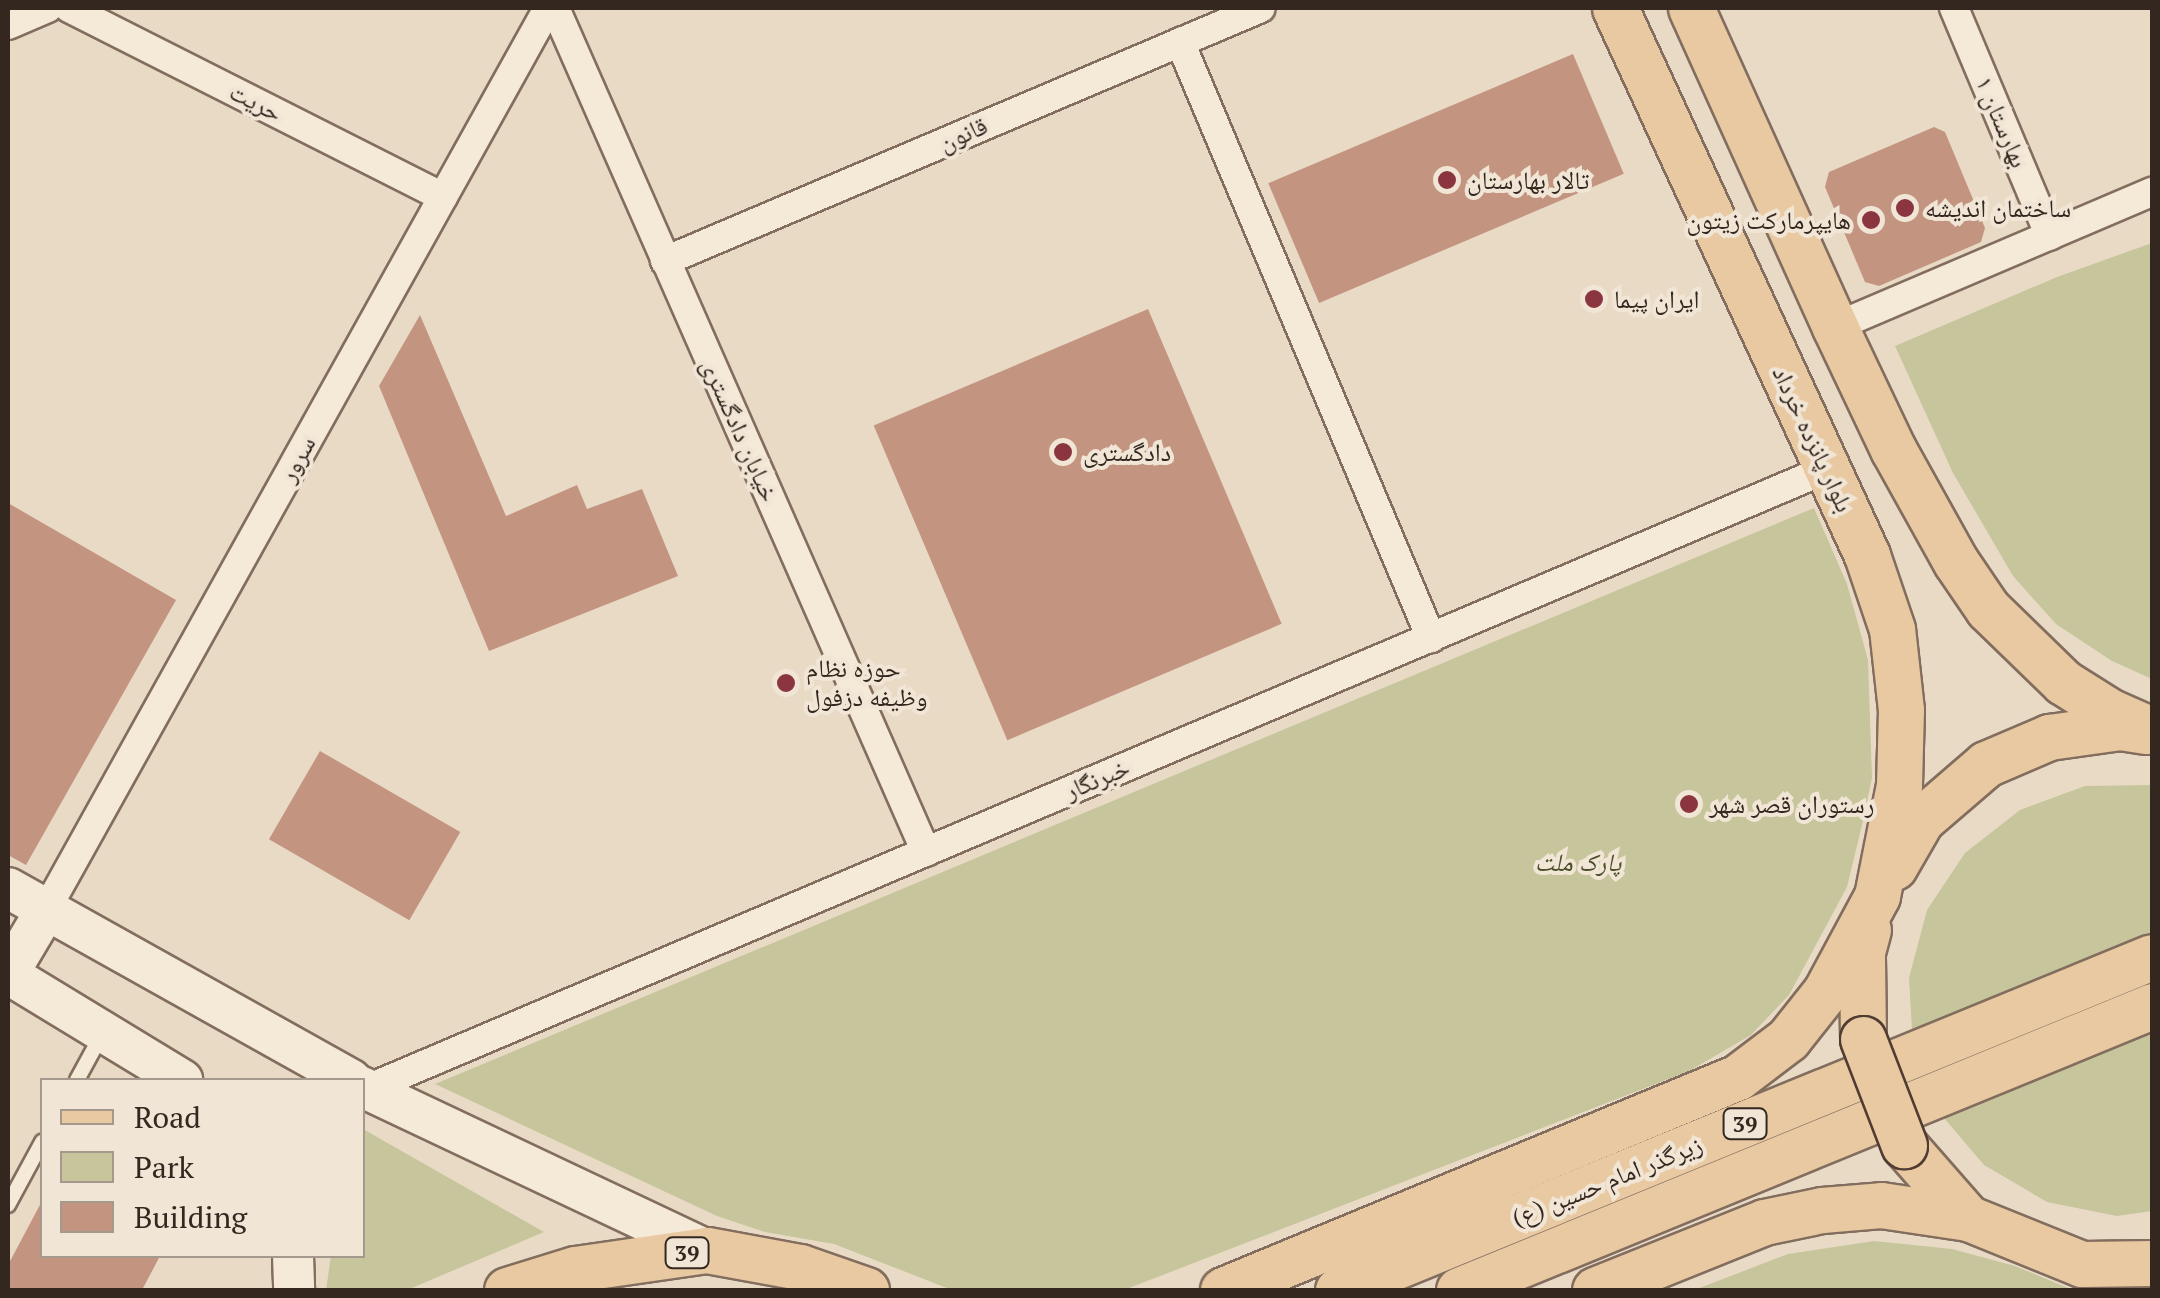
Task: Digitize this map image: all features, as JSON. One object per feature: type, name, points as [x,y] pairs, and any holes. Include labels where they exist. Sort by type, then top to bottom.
[{"type":"main road","name":"بلوار پانزده خرداد","points":[[1616,8],[1867,555],[1892,629],[1901,710],[1898,784],[1877,896]]},
{"type":"main road","points":[[1636,54],[1695,16],[1893,448],[1988,609],[2063,682],[2109,711],[2152,731]]},
{"type":"main road","points":[[1739,278],[1800,251]]},
{"type":"main road","points":[[1222,1290],[1738,1077],[1788,1039],[1826,992],[1921,820],[1986,764],[2049,737],[2120,727],[2152,731]]},
{"type":"main road","points":[[8,888],[346,1078]]},
{"type":"main road","points":[[1877,896],[1862,952],[1863,1040],[1904,1145],[1968,1218]]},
{"type":"main road","points":[[46,910],[8,974],[179,1078]]},
{"type":"main road","name":"زیرگذر امام حسین (ع)","points":[[1338,1290],[2152,957]]},
{"type":"main road","name":"زیرگذر امام حسین (ع)","points":[[1459,1290],[2152,1006]]},
{"type":"main road","points":[[365,1088],[706,1250]]},
{"type":"main road","points":[[1595,1290],[1764,1222],[1822,1210],[1881,1205],[1968,1218],[2138,1290]]},
{"type":"main road","name":"39","points":[[507,1290],[576,1269],[706,1250],[800,1267],[866,1290]]},
{"type":"main road","points":[[294,1258],[294,1290]]},
{"type":"main road","points":[[2082,1264],[2152,1264]]},
{"type":"street","points":[[10,27],[48,8]]},
{"type":"street","name":"حریت","points":[[69,8],[443,197]]},
{"type":"street","name":"سرور","points":[[46,910],[551,8]]},
{"type":"street","name":"خیابان دادگستری","points":[[551,8],[926,852]]},
{"type":"street","name":"قانون","points":[[665,261],[1262,8]]},
{"type":"street","name":"بهارستان ۱","points":[[1954,8],[2050,236]]},
{"type":"street","points":[[1180,42],[1430,638]]},
{"type":"street","points":[[1835,327],[2152,192]]},
{"type":"street","name":"خبرنگار","points":[[365,1084],[926,852],[1827,469]]},
{"type":"lane","points":[[77,1078],[104,1031]]},
{"type":"lane","points":[[8,1206],[40,1146]]},
{"type":"green space","points":[[2152,243],[2152,679],[2112,661],[2056,624],[2013,576],[1953,473],[1895,346],[2057,277]]},
{"type":"green space","name":"پارک ملت","points":[[1814,508],[1847,584],[1868,660],[1872,778],[1862,825],[1847,887],[1789,995],[1751,1035],[1689,1071],[1124,1290],[952,1290],[834,1244],[765,1232],[717,1216],[435,1084]]},
{"type":"green space","points":[[2152,785],[2152,1211],[2117,1216],[2047,1202],[1984,1165],[1939,1112],[1913,1047],[1909,978],[1927,910],[1965,853],[2020,810],[2085,786]]},
{"type":"green space","points":[[365,1130],[544,1232],[407,1290],[326,1290],[331,1258],[365,1258]]},
{"type":"green space","points":[[1874,1241],[1952,1249],[2015,1266],[2073,1290],[1694,1290],[1788,1254]]},
{"type":"building","name":"تالار بهارستان","points":[[1573,54],[1624,174],[1319,303],[1268,183]]},
{"type":"building","name":"ساختمان اندیشه","points":[[1934,127],[1945,132],[1985,228],[1981,242],[1879,286],[1865,282],[1825,187],[1829,172]]},
{"type":"building","points":[[1148,309],[1282,624],[1007,740],[874,425]]},
{"type":"building","points":[[420,315],[506,516],[577,485],[587,509],[642,489],[678,576],[489,651],[379,386]]},
{"type":"building","points":[[8,503],[176,600],[26,865],[8,855]]},
{"type":"building","points":[[320,751],[460,832],[409,920],[269,839]]},
{"type":"building","points":[[40,1205],[40,1258],[159,1258],[142,1290],[8,1290],[8,1265]]},
{"type":"place","name":"تالار بهارستان","points":[[1447,180]]},
{"type":"place","name":"ساختمان اندیشه","points":[[1905,208]]},
{"type":"place","name":"هایپرمارکت زیتون","points":[[1871,220]]},
{"type":"place","name":"ایران پیما","points":[[1594,299]]},
{"type":"place","name":"دادگستری","points":[[1063,452]]},
{"type":"place","name":"حوزه نظام وظیفه دزفول","points":[[786,683]]},
{"type":"place","name":"رستوران قصر شهر","points":[[1689,804]]}]
